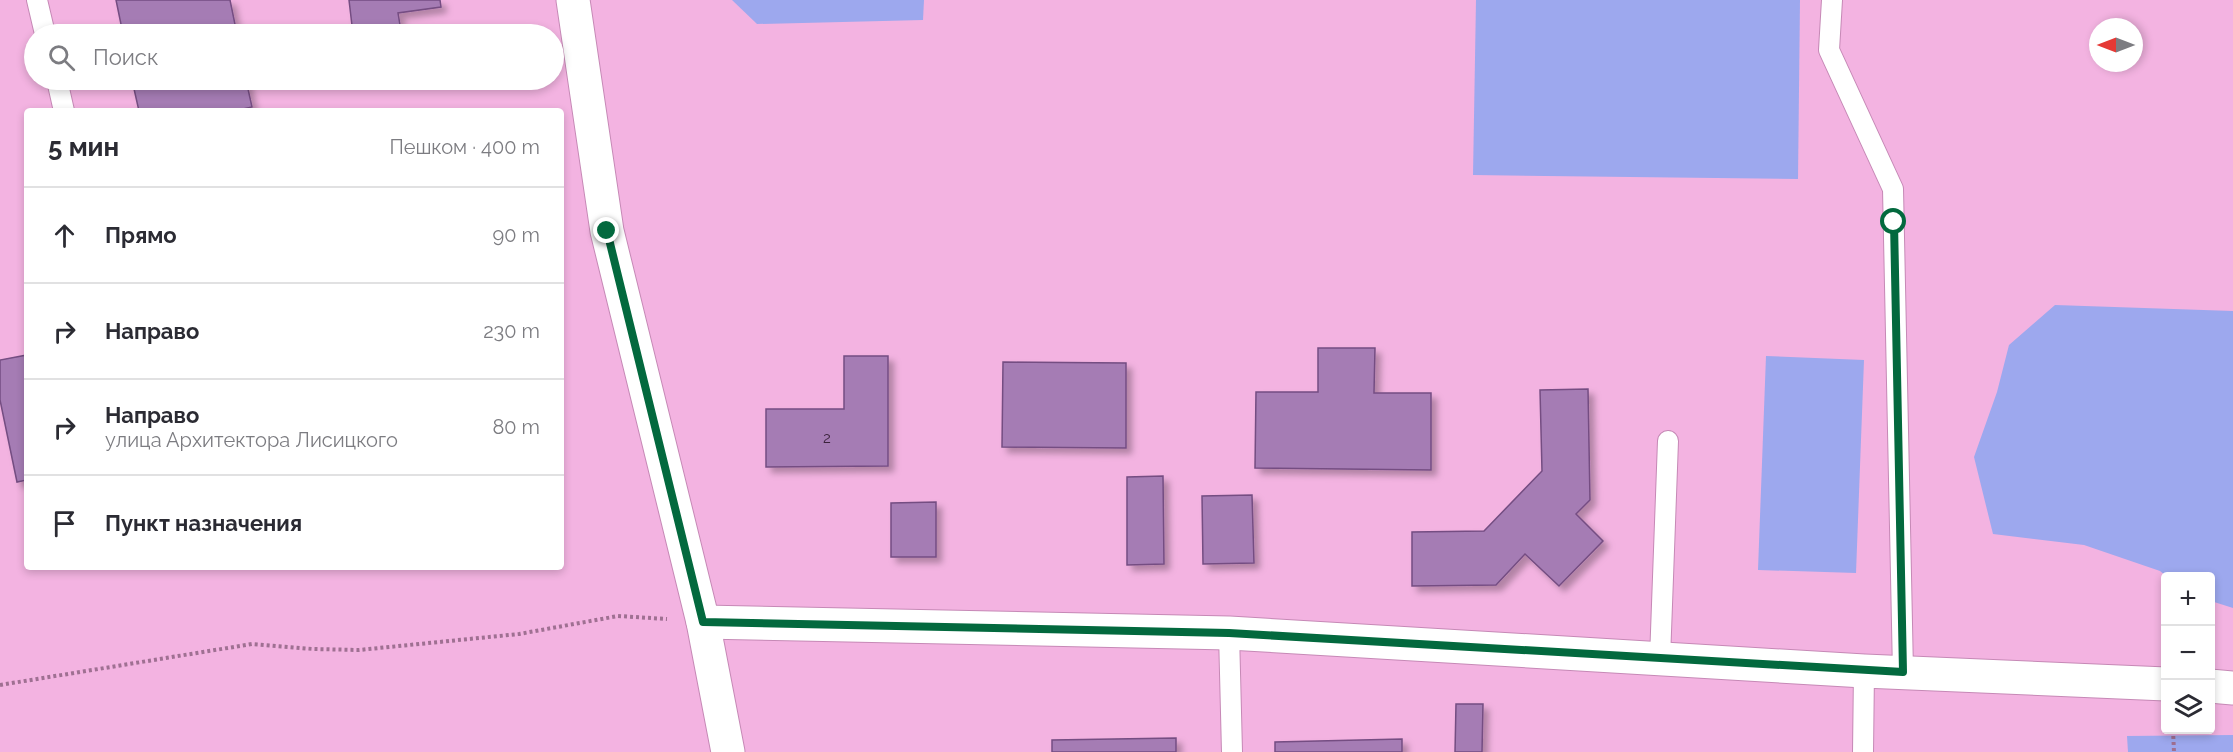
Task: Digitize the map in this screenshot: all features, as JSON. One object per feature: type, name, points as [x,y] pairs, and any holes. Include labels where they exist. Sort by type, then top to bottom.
[{"type":"street","points":[[573,0],[607,231],[703,622],[728,752]]},
{"type":"street","points":[[703,622],[1229,633],[1863,671],[2161,684]]},
{"type":"street","points":[[2215,687],[2233,688]]},
{"type":"lane","points":[[37,0],[43,24]]},
{"type":"lane","points":[[1832,0],[1830,50],[1893,189],[1903,672]]},
{"type":"lane","points":[[59,90],[63,108]]},
{"type":"lane","points":[[1660,658],[1668,441]]},
{"type":"lane","points":[[1229,633],[1232,752]]},
{"type":"lane","points":[[1863,671],[1863,752]]},
{"type":"path","points":[[0,685],[252,644],[359,650],[519,634],[618,616],[703,622]]},
{"type":"path","points":[[2173,734],[2174,752]]},
{"type":"shaded area","points":[[732,0],[924,0],[923,20],[757,24]]},
{"type":"shaded area","points":[[1476,0],[1800,0],[1798,179],[1473,175]]},
{"type":"shaded area","points":[[2055,305],[2233,311],[2233,608],[2215,602],[2215,572],[2161,572],[2084,545],[1993,534],[1974,457],[1997,392],[2009,345]]},
{"type":"shaded area","points":[[1766,356],[1864,360],[1856,573],[1758,570]]},
{"type":"shaded area","points":[[2233,735],[2233,752],[2128,752],[2127,736]]},
{"type":"building","points":[[116,0],[230,0],[235,24],[121,24]]},
{"type":"building","points":[[349,0],[440,0],[441,7],[398,13],[400,24],[352,24]]},
{"type":"building","points":[[134,90],[248,90],[252,107],[248,108],[138,108]]},
{"type":"building","points":[[1318,348],[1375,348],[1374,393],[1431,393],[1431,470],[1255,468],[1256,392],[1318,392]]},
{"type":"building","points":[[24,356],[24,481],[17,482],[0,400],[0,360]]},
{"type":"building","points":[[844,356],[888,356],[888,466],[766,467],[766,409],[844,409]]},
{"type":"building","points":[[1003,362],[1126,363],[1126,448],[1002,447]]},
{"type":"building","points":[[1588,389],[1590,500],[1576,514],[1603,541],[1559,586],[1525,554],[1496,585],[1412,586],[1412,532],[1484,531],[1542,471],[1540,390]]},
{"type":"building","points":[[1163,476],[1164,564],[1127,565],[1127,477]]},
{"type":"building","points":[[1252,495],[1254,563],[1203,564],[1202,496]]},
{"type":"building","points":[[936,502],[936,557],[891,557],[891,503]]},
{"type":"building","points":[[1456,704],[1483,704],[1482,752],[1455,752]]},
{"type":"building","points":[[1176,738],[1176,752],[1052,752],[1052,740]]},
{"type":"building","points":[[1402,739],[1402,752],[1275,752],[1275,742]]},
{"type":"route","points":[[607,231],[703,622],[1229,633],[1903,672],[1894,222]]}]
